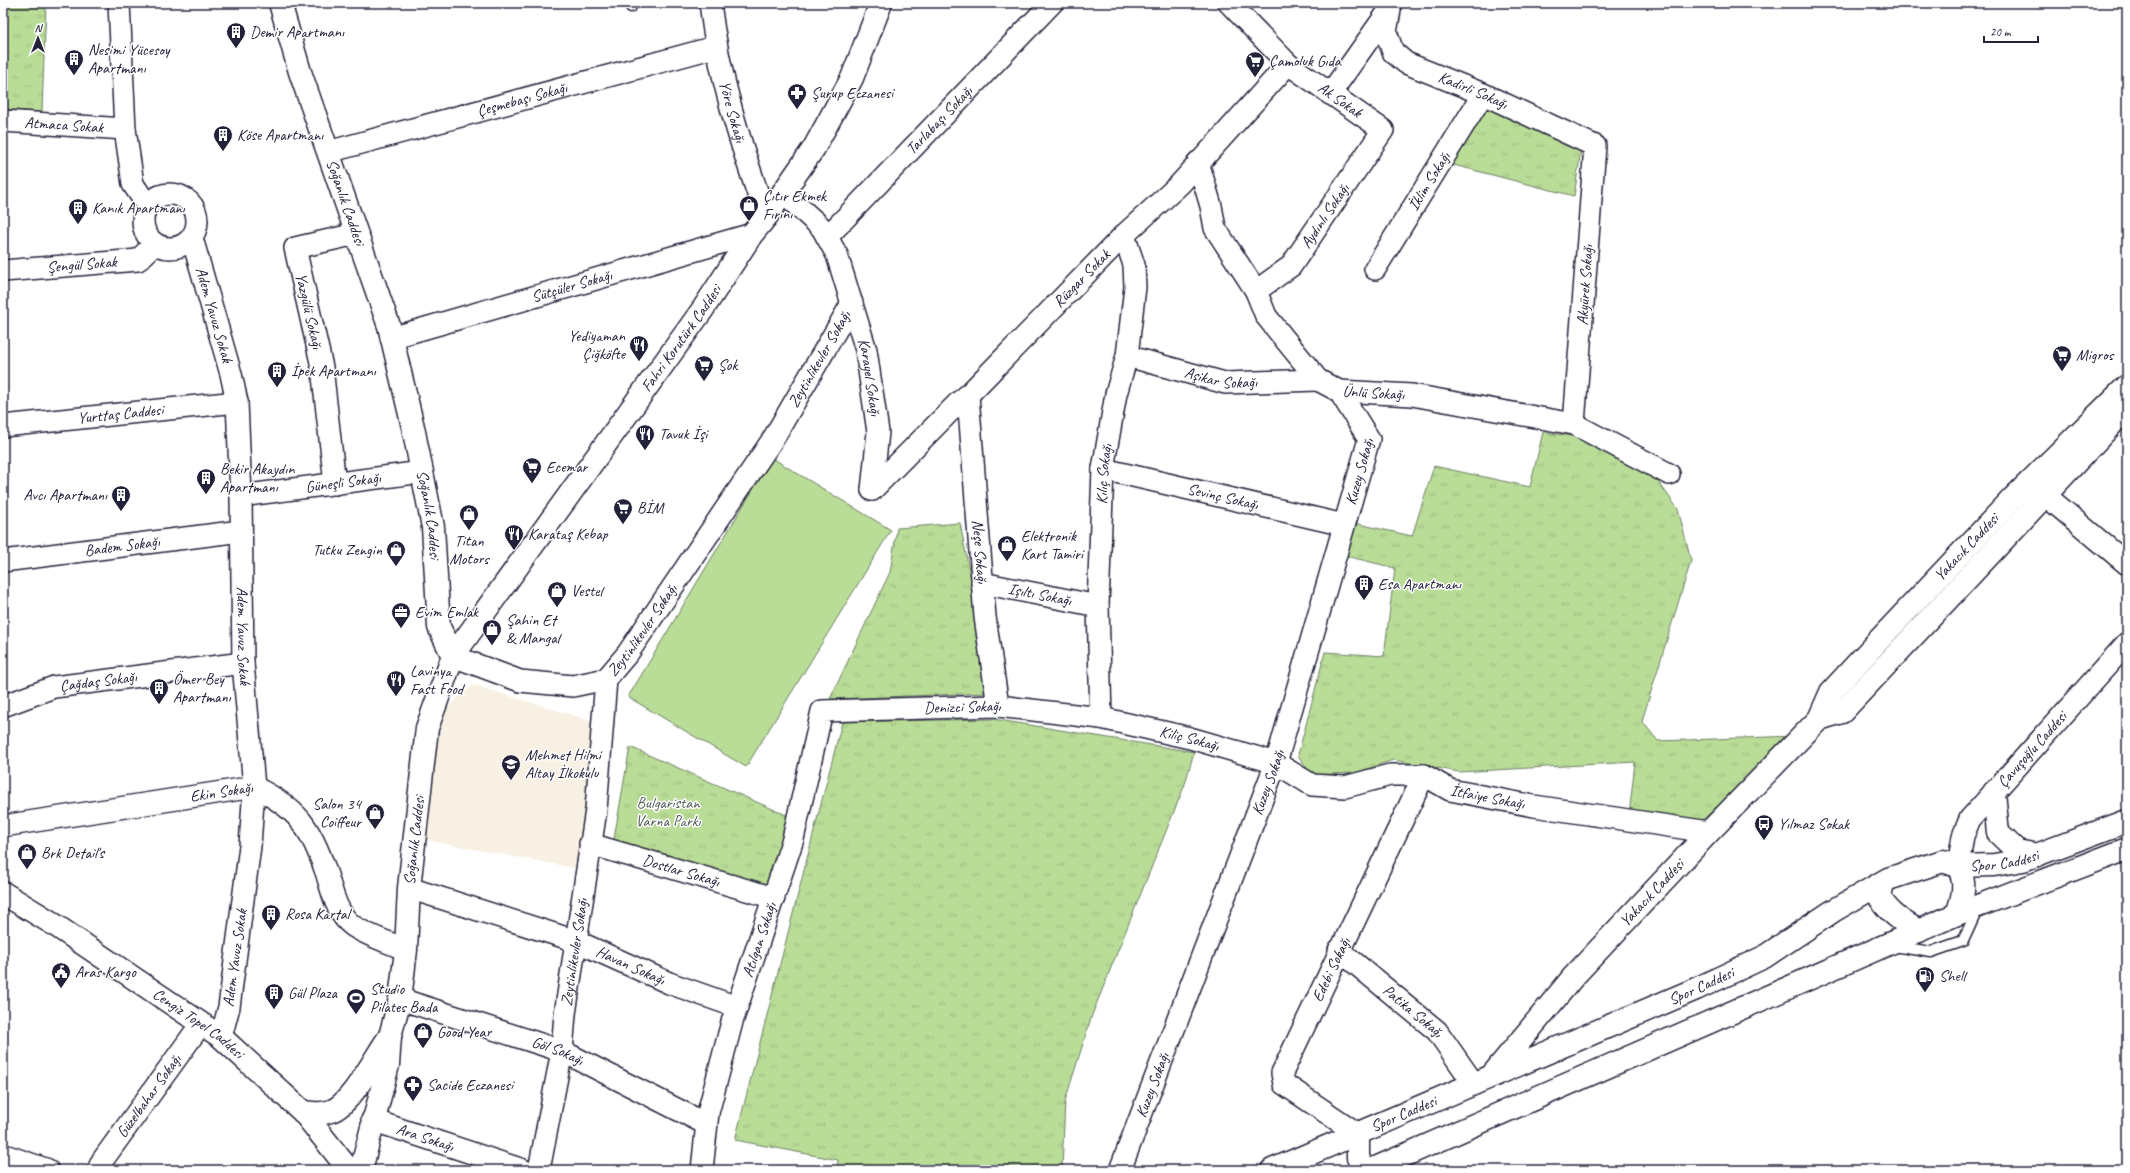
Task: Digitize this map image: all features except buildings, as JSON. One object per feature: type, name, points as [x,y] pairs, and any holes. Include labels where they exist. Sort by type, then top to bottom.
[{"type":"street","points":[[120,3],[125,129],[133,184],[147,205]]},
{"type":"street","name":"Soğanlık Caddesi","points":[[280,3],[300,72],[392,338],[433,527],[439,627],[453,656],[427,728],[409,888],[406,950],[400,999],[390,1036],[388,1065],[372,1120],[361,1170]]},
{"type":"street","name":"Yöre Sokağı","points":[[710,3],[715,47],[740,145],[766,217]]},
{"type":"street","name":"Fahri Korutürk Caddesi","points":[[453,656],[703,309],[752,234],[766,217],[814,148],[852,78],[881,3]]},
{"type":"street","name":"Tarlabaşı Sokağı","points":[[827,236],[1052,3]]},
{"type":"street","name":"Ak Sokak","points":[[1232,4],[1288,64],[1383,130]]},
{"type":"street","points":[[1330,94],[1391,6]]},
{"type":"street","name":"Kadirli Sokağı","points":[[1391,6],[1386,32],[1393,52],[1406,63],[1483,94],[1595,146]]},
{"type":"street","name":"Çeşmebaşı Sokağı","points":[[328,152],[715,47]]},
{"type":"street","name":"Rüzgar Sokak","points":[[872,490],[957,404],[968,395],[1124,235],[1180,184],[1198,162],[1288,64]]},
{"type":"street","name":"İklim Sokağı","points":[[1375,269],[1483,94]]},
{"type":"street","name":"Atmaca Sokak","points":[[3,121],[125,129]]},
{"type":"street","name":"Aydınlı Sokağı","points":[[1256,291],[1292,266],[1383,130]]},
{"type":"street","name":"Akyürek Sokağı","points":[[1574,424],[1595,146]]},
{"type":"street","name":"Ünlü Sokağı","points":[[1198,162],[1211,206],[1215,228],[1256,291],[1266,316],[1318,380],[1338,391],[1412,395],[1574,424],[1670,474]]},
{"type":"street","points":[[170,193],[187,198],[197,213],[198,222],[192,238],[186,244],[170,248],[155,244],[144,230],[142,222],[147,205],[161,194],[170,193]]},
{"type":"street","name":"Karayel Sokağı","points":[[783,193],[822,228],[838,255],[866,350],[878,432],[872,490]]},
{"type":"street","name":"Yazgülü Sokağı","points":[[335,484],[322,367],[295,248],[356,234]]},
{"type":"street","name":"Sütçüler Sokağı","points":[[392,338],[752,234]]},
{"type":"street","name":"Kılıç Sokağı","points":[[1101,718],[1098,606],[1103,469],[1116,394],[1127,356],[1135,287],[1134,265],[1124,235]]},
{"type":"street","name":"Adem Yavuz Sokak","points":[[192,238],[237,402],[241,496],[243,663],[254,787],[250,846],[229,1007],[221,1037]]},
{"type":"street","name":"Şengül Sokak","points":[[3,271],[138,260],[155,244]]},
{"type":"street","name":"Zeytinlikevler Sokağı","points":[[539,1170],[562,1051],[565,1014],[596,810],[606,679],[628,653],[773,439],[852,303]]},
{"type":"street","name":"Aşikar Sokağı","points":[[1127,356],[1225,383],[1318,380]]},
{"type":"street","name":"Yakacık Caddesi","points":[[1493,1074],[1574,976],[1709,832],[1819,719],[1831,692],[2012,499],[2127,386]]},
{"type":"street","name":"Kuzey Sokağı","points":[[1120,1170],[1276,763],[1369,439],[1338,391]]},
{"type":"street","name":"Neşe Sokağı","points":[[968,395],[985,617],[998,706]]},
{"type":"street","name":"Yurttaş Caddesi","points":[[3,426],[237,402]]},
{"type":"street","name":"Yakacık Caddesi","points":[[1819,719],[1842,712],[2045,495],[2125,413]]},
{"type":"street","name":"Sevinç Sokağı","points":[[1103,469],[1344,525]]},
{"type":"street","name":"Güneşli Sokağı","points":[[241,496],[422,472]]},
{"type":"street","points":[[2045,495],[2127,564]]},
{"type":"street","name":"Badem Sokağı","points":[[3,561],[241,531]]},
{"type":"street","name":"Işıltı Sokağı","points":[[982,583],[1098,606]]},
{"type":"street","name":"Çavuşoğlu Caddesi","points":[[1958,866],[1963,836],[1970,819],[2127,643]]},
{"type":"street","points":[[453,656],[520,681],[573,686],[606,679]]},
{"type":"street","name":"Çağdaş Sokağı","points":[[3,706],[54,687],[243,663]]},
{"type":"street","name":"Denizci Sokağı","points":[[822,711],[998,706],[1101,718]]},
{"type":"street","name":"Atılgan Sokağı","points":[[702,1170],[706,1124],[737,1007],[793,839],[822,711]]},
{"type":"street","name":"Kiliç Sokağı","points":[[1101,718],[1190,738],[1276,763]]},
{"type":"street","name":"İtfaiye Sokağı","points":[[1276,763],[1312,785],[1345,786],[1390,775],[1424,775],[1450,790],[1534,806],[1709,832]]},
{"type":"street","name":"Edebi Sokağı","points":[[1358,1134],[1284,1084],[1282,1073],[1339,950],[1424,775]]},
{"type":"street","name":"Ekin Sokağı","points":[[3,826],[254,787],[275,797],[297,814],[313,838],[335,903],[353,925],[406,950]]},
{"type":"street","points":[[1994,792],[1998,833],[2017,851],[2038,855]]},
{"type":"street","name":"Spor Caddesi","points":[[1272,1170],[1474,1084],[1493,1074],[1696,989],[1764,957],[1833,911],[1888,879],[1943,862],[1958,866],[1994,865],[2023,860],[2127,821]]},
{"type":"street","name":"Dostlar Sokağı","points":[[590,844],[774,898]]},
{"type":"street","name":"Spor Caddesi","points":[[1371,1170],[1400,1164],[1957,914],[2127,849]]},
{"type":"street","points":[[1957,914],[1962,900],[1964,877],[1958,866]]},
{"type":"street","points":[[1883,882],[1880,898],[1887,908],[1898,918],[1919,931]]},
{"type":"street","name":"Havan Sokağı","points":[[409,888],[576,941],[669,982],[737,1007]]},
{"type":"street","name":"Cengiz Topel Caddesi","points":[[3,893],[221,1037],[303,1112],[349,1170]]},
{"type":"street","name":"Patika Sokağı","points":[[1339,950],[1437,1031],[1474,1084]]},
{"type":"street","name":"Göl Sokağı","points":[[400,999],[562,1051],[706,1124]]},
{"type":"street","name":"Güzelbahar Sokağı","points":[[98,1170],[102,1161],[201,1024]]},
{"type":"street","name":"Soğanlık Caddesi","points":[[303,1112],[318,1114],[332,1111],[347,1098],[359,1084],[376,1055],[390,1036]]},
{"type":"street","name":"Ara Sokağı","points":[[372,1120],[523,1170]]},
{"type":"street","points":[[1358,1134],[1358,1158],[1365,1170]]},
{"type":"street","points":[[3,1156],[47,1170]]},
{"type":"lane","points":[[1886,945],[1931,952],[1963,941],[1979,906]]},
{"type":"shaded area","name":"Mehmet Hilmi Altay İlkokulu","points":[[474,685],[598,723],[581,869],[421,839],[440,713]]},
{"type":"green space","points":[[3,3],[46,3],[42,112],[3,109]]},
{"type":"green space","points":[[1479,104],[1574,145],[1581,151],[1574,196],[1446,163]]},
{"type":"green space","points":[[1543,432],[1578,437],[1657,480],[1678,509],[1691,561],[1642,721],[1658,741],[1796,736],[1699,823],[1629,815],[1635,762],[1459,772],[1393,760],[1355,773],[1311,775],[1298,755],[1325,652],[1384,656],[1395,568],[1346,556],[1354,523],[1412,536],[1434,466],[1530,487]]},
{"type":"green space","points":[[772,458],[891,530],[746,767],[628,697]]},
{"type":"green space","points":[[960,523],[977,611],[988,693],[830,699],[890,572],[897,528]]},
{"type":"green space","points":[[993,719],[1194,752],[1185,784],[1092,1015],[1065,1101],[1062,1170],[837,1170],[838,1160],[735,1140],[842,722]]},
{"type":"green space","name":"Bulgaristan Varna Parkı","points":[[630,747],[791,817],[772,887],[613,844]]},
{"type":"place","name":"Demir Apartmanı","points":[[236,49]]},
{"type":"place","name":"Nesimi Yücesoy Apartmanı","points":[[74,76]]},
{"type":"place","name":"Çamoluk Gıda","points":[[1255,78]]},
{"type":"place","name":"Şurup Eczanesi","points":[[797,110]]},
{"type":"place","name":"Köse Apartmanı","points":[[223,152]]},
{"type":"place","name":"Çıtır Ekmek Fırını","points":[[749,222]]},
{"type":"place","name":"Kanık Apartmanı","points":[[78,225]]},
{"type":"place","name":"Yediyaman Çiğköfte","points":[[639,362]]},
{"type":"place","name":"Migros","points":[[2062,372]]},
{"type":"place","name":"Şok","points":[[704,382]]},
{"type":"place","name":"İpek Apartmanı","points":[[277,388]]},
{"type":"place","name":"Tavuk İşi","points":[[645,451]]},
{"type":"place","name":"Ecemar","points":[[532,484]]},
{"type":"place","name":"Bekir Akaydın Apartmanı","points":[[206,495]]},
{"type":"place","name":"Avcı Apartmanı","points":[[121,512]]},
{"type":"place","name":"BİM","points":[[623,525]]},
{"type":"place","name":"Titan Motors","points":[[469,531]]},
{"type":"place","name":"Karataş Kebap","points":[[514,551]]},
{"type":"place","name":"Elektronik Kart Tamiri","points":[[1007,562]]},
{"type":"place","name":"Tutku Zengin","points":[[396,567]]},
{"type":"place","name":"Esa Apartmanı","points":[[1364,601]]},
{"type":"place","name":"Vestel","points":[[557,608]]},
{"type":"place","name":"Evim Emlak","points":[[401,629]]},
{"type":"place","name":"Şahin Et & Mangal","points":[[492,646]]},
{"type":"place","name":"Lavinya Fast Food","points":[[396,697]]},
{"type":"place","name":"Ömer Bey Apartmanı","points":[[159,705]]},
{"type":"place","name":"Mehmet Hilmi Altay İlkokulu","points":[[511,781]]},
{"type":"place","name":"Salon 34 Coiffeur","points":[[375,830]]},
{"type":"place","name":"Yılmaz Sokak","points":[[1764,841]]},
{"type":"place","name":"Brk Detail's","points":[[27,870]]},
{"type":"place","name":"Rosa Kartal","points":[[271,931]]},
{"type":"place","name":"Aras Kargo","points":[[61,989]]},
{"type":"place","name":"Shell","points":[[1925,993]]},
{"type":"place","name":"Gül Plaza","points":[[274,1010]]},
{"type":"place","name":"Studio Pilates Bada","points":[[356,1015]]},
{"type":"place","name":"Good Year","points":[[423,1049]]},
{"type":"place","name":"Sacide Eczanesi","points":[[413,1102]]}]
